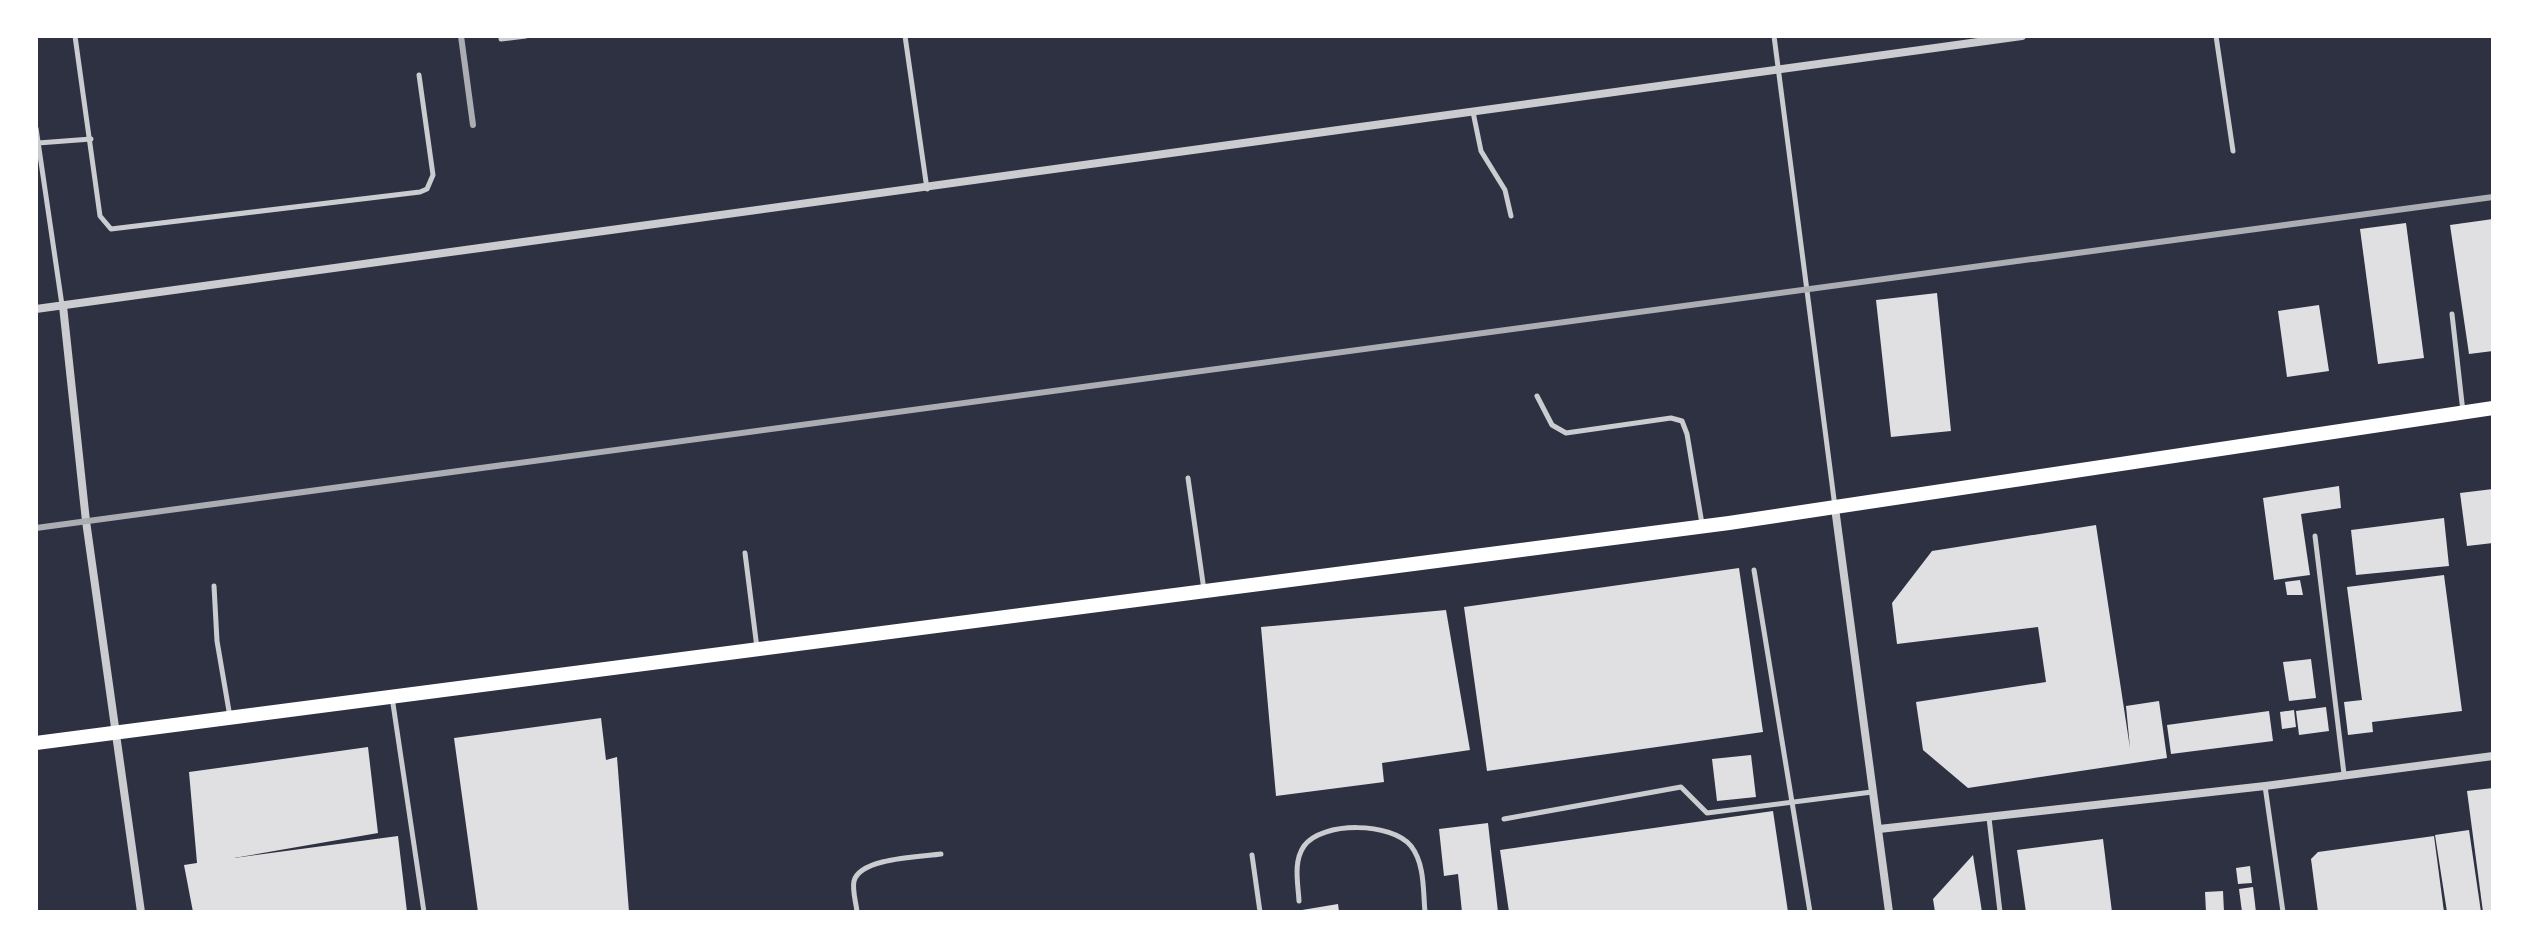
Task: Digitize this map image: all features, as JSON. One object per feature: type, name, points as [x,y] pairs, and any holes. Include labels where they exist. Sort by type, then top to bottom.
[{"type":"main road","points":[[36,743],[1703,526],[2493,408]]},
{"type":"street","points":[[36,309],[927,189],[1778,67],[2022,36]]},
{"type":"street","points":[[63,306],[86,521],[141,912]]},
{"type":"street","points":[[1835,508],[1889,912]]},
{"type":"street","points":[[1879,829],[2265,786],[2493,756]]},
{"type":"lane","points":[[75,36],[100,216],[111,229],[408,194],[427,189],[433,175],[419,75]]},
{"type":"lane","points":[[501,39],[526,36]]},
{"type":"lane","points":[[905,36],[927,189]]},
{"type":"lane","points":[[1774,36],[1835,508]]},
{"type":"lane","points":[[2216,36],[2233,151]]},
{"type":"lane","points":[[1473,111],[1481,151],[1505,190],[1511,216]]},
{"type":"lane","points":[[36,128],[63,306]]},
{"type":"lane","points":[[38,143],[91,139]]},
{"type":"lane","points":[[2452,314],[2464,413]]},
{"type":"lane","points":[[1537,396],[1552,425],[1566,433],[1671,418],[1682,421],[1703,526]]},
{"type":"lane","points":[[1188,478],[1204,591]]},
{"type":"lane","points":[[2315,536],[2344,774]]},
{"type":"lane","points":[[745,553],[757,649]]},
{"type":"lane","points":[[1754,570],[1810,912]]},
{"type":"lane","points":[[214,586],[217,641],[230,718]]},
{"type":"lane","points":[[392,696],[424,912]]},
{"type":"lane","points":[[2265,786],[2283,912]]},
{"type":"lane","points":[[1504,819],[1681,787],[1707,813],[1872,792]]},
{"type":"lane","points":[[1989,817],[2000,912]]},
{"type":"lane","points":[[1299,901],[1297,872],[1306,843],[1318,833],[1381,831],[1410,845],[1418,857],[1425,912]]},
{"type":"lane","points":[[857,912],[853,884],[858,871],[870,864],[941,854]]},
{"type":"lane","points":[[1252,855],[1260,912]]},
{"type":"building","points":[[2493,219],[2493,351],[2469,354],[2450,225]]},
{"type":"building","points":[[2406,223],[2424,358],[2378,364],[2360,229]]},
{"type":"building","points":[[1937,293],[1951,431],[1891,437],[1876,300]]},
{"type":"building","points":[[2319,305],[2329,371],[2287,377],[2278,311]]},
{"type":"building","points":[[2339,486],[2341,508],[2301,514],[2310,575],[2274,580],[2263,498]]},
{"type":"building","points":[[2493,489],[2493,543],[2467,546],[2460,493]]},
{"type":"building","points":[[2444,518],[2449,566],[2356,575],[2351,530]]},
{"type":"building","points":[[2096,525],[2130,748],[2126,706],[2159,701],[2167,758],[1968,788],[1923,750],[1916,702],[2046,682],[2038,627],[1897,644],[1892,603],[1932,551]]},
{"type":"building","points":[[1739,568],[1763,732],[1487,771],[1464,607]]},
{"type":"building","points":[[2444,575],[2462,711],[2372,722],[2373,732],[2348,735],[2344,702],[2362,700],[2347,587]]},
{"type":"building","points":[[2300,580],[2303,595],[2287,595],[2285,582]]},
{"type":"building","points":[[1446,610],[1470,750],[1382,763],[1384,782],[1276,796],[1261,627]]},
{"type":"building","points":[[2311,659],[2316,698],[2289,701],[2283,662]]},
{"type":"building","points":[[2326,707],[2329,731],[2299,735],[2296,711]]},
{"type":"building","points":[[2294,710],[2296,727],[2282,729],[2280,712]]},
{"type":"building","points":[[2269,711],[2273,741],[2171,754],[2167,725]]},
{"type":"building","points":[[601,718],[606,760],[617,757],[629,912],[478,912],[454,738]]},
{"type":"building","points":[[368,747],[378,833],[234,858],[398,836],[407,912],[193,912],[184,865],[197,863],[189,772]]},
{"type":"building","points":[[1751,755],[1756,797],[1717,801],[1712,759]]},
{"type":"building","points":[[2493,788],[2493,912],[2483,912],[2467,791]]},
{"type":"building","points":[[1773,811],[1788,912],[1509,912],[1500,850]]},
{"type":"building","points":[[1488,823],[1498,912],[1462,912],[1458,874],[1444,876],[1439,829]]},
{"type":"building","points":[[2469,830],[2481,912],[2447,912],[2435,835]]},
{"type":"building","points":[[2434,836],[2444,912],[2318,912],[2311,859],[2318,852]]},
{"type":"building","points":[[2103,839],[2112,912],[2026,912],[2017,850]]},
{"type":"building","points":[[1973,855],[1982,912],[1935,912],[1933,899]]},
{"type":"building","points":[[2250,866],[2252,883],[2238,884],[2236,868]]},
{"type":"building","points":[[2253,887],[2256,912],[2242,912],[2239,889]]},
{"type":"building","points":[[2223,891],[2224,912],[2206,912],[2205,892]]},
{"type":"building","points":[[1338,904],[1339,912],[1302,912],[1302,910]]},
{"type":"railway","points":[[461,36],[473,125]]},
{"type":"railway","points":[[36,528],[2493,197]]}]
